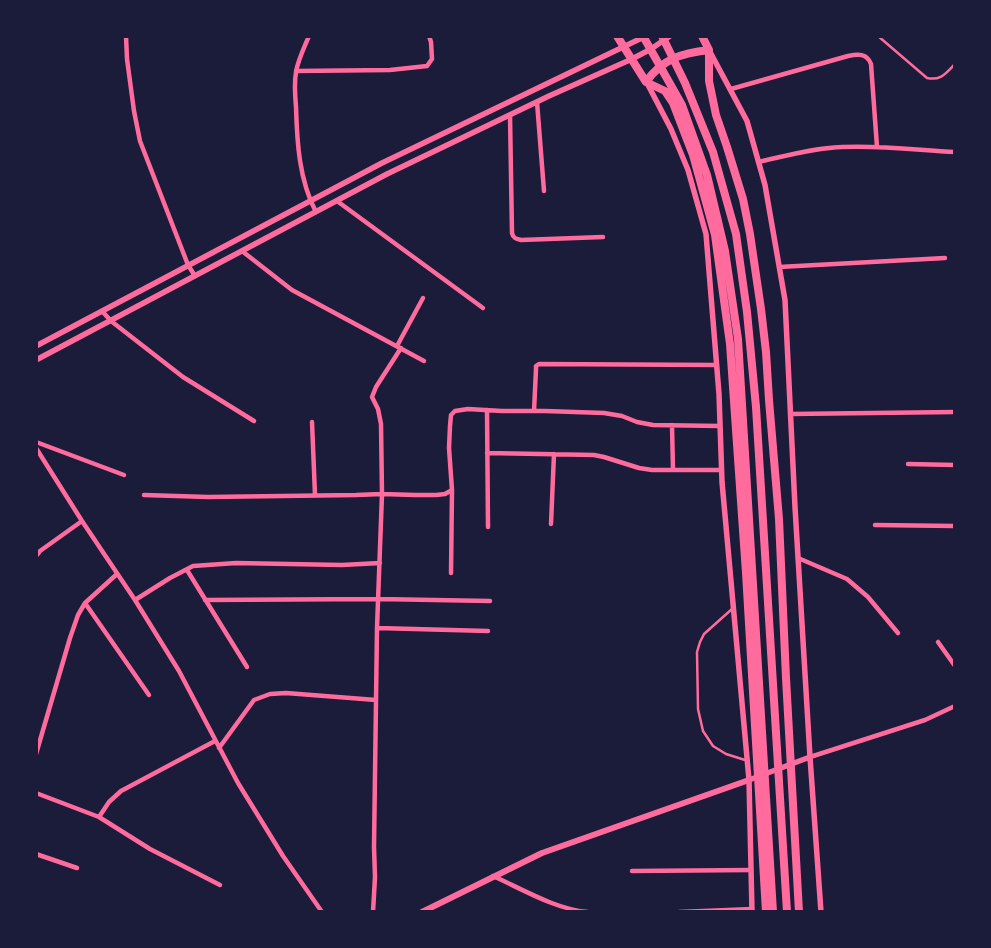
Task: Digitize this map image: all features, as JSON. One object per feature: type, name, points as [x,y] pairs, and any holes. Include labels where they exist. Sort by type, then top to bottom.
[{"type":"highway","points":[[617,36],[646,82],[665,91],[673,103],[693,155],[715,235],[730,344],[773,912]]},
{"type":"highway","points":[[662,36],[686,83],[713,152],[736,234],[748,312],[756,407],[788,912]]},
{"type":"highway","points":[[702,36],[709,50],[709,81],[716,115],[743,200],[750,234],[766,352],[779,519],[800,912]]},
{"type":"highway","points":[[644,37],[682,105],[707,175],[725,251],[738,339],[762,775],[766,912]]},
{"type":"highway","points":[[646,82],[653,72],[666,62],[694,51],[709,50]]},
{"type":"main road","points":[[422,912],[542,853],[749,780]]},
{"type":"street","points":[[126,36],[134,111],[140,141],[188,265],[195,276]]},
{"type":"street","points":[[309,36],[296,71],[295,93],[298,148],[310,201],[316,212]]},
{"type":"street","points":[[296,71],[390,70],[427,66],[432,59],[429,36]]},
{"type":"street","points":[[36,360],[396,170],[537,102],[632,59],[670,36]]},
{"type":"street","points":[[36,346],[390,159],[644,37]]},
{"type":"street","points":[[709,50],[747,121],[765,185],[784,300],[810,757],[821,912]]},
{"type":"street","points":[[731,90],[848,56],[865,55],[869,58],[871,64],[878,147]]},
{"type":"street","points":[[646,82],[672,129],[688,170],[706,234],[720,426],[721,470],[749,780],[752,911],[679,912]]},
{"type":"street","points":[[537,102],[544,191]]},
{"type":"street","points":[[510,115],[513,237],[521,240],[603,237]]},
{"type":"street","points":[[758,162],[812,150],[840,147],[878,147],[955,152]]},
{"type":"street","points":[[337,201],[483,308]]},
{"type":"street","points":[[242,251],[292,290],[424,361]]},
{"type":"street","points":[[779,267],[945,258]]},
{"type":"street","points":[[373,912],[377,628],[382,494],[381,424],[378,409],[372,397],[423,298]]},
{"type":"street","points":[[102,311],[111,321],[183,377],[254,421]]},
{"type":"street","points":[[534,411],[536,366],[539,364],[716,365]]},
{"type":"street","points":[[451,573],[452,490],[449,448],[451,415],[455,411],[468,409],[604,413],[653,425],[720,426]]},
{"type":"street","points":[[487,410],[488,528]]},
{"type":"street","points":[[790,414],[955,412]]},
{"type":"street","points":[[312,422],[315,495]]},
{"type":"street","points":[[672,425],[673,470]]},
{"type":"street","points":[[36,442],[124,474]]},
{"type":"street","points":[[36,448],[179,671],[238,783],[283,856],[322,912]]},
{"type":"street","points":[[487,452],[594,455],[652,470],[721,470]]},
{"type":"street","points":[[551,524],[554,454]]},
{"type":"street","points":[[908,464],[955,465]]},
{"type":"street","points":[[144,495],[208,497],[382,494],[415,496],[445,494],[452,490]]},
{"type":"street","points":[[36,556],[40,551],[82,521]]},
{"type":"street","points":[[875,525],[955,526]]},
{"type":"street","points":[[798,558],[847,579],[868,597],[898,633]]},
{"type":"street","points":[[135,600],[193,566],[236,563],[342,565],[380,563]]},
{"type":"street","points":[[187,570],[247,667]]},
{"type":"street","points":[[36,754],[78,616],[85,603],[117,574]]},
{"type":"street","points":[[205,600],[378,599],[490,601]]},
{"type":"street","points":[[85,603],[148,695]]},
{"type":"street","points":[[377,628],[488,631]]},
{"type":"street","points":[[938,642],[955,666]]},
{"type":"street","points":[[219,748],[254,700],[270,694],[286,693],[376,700]]},
{"type":"street","points":[[749,780],[810,757],[925,720],[955,706]]},
{"type":"street","points":[[99,817],[109,802],[121,791],[215,741]]},
{"type":"street","points":[[36,793],[99,817],[150,849],[220,885]]},
{"type":"street","points":[[36,854],[77,868]]},
{"type":"street","points":[[632,871],[751,870]]},
{"type":"street","points":[[493,876],[551,903],[588,912]]},
{"type":"lane","points":[[878,36],[927,78],[938,78],[955,64]]},
{"type":"lane","points":[[733,608],[704,634],[700,642],[697,652],[698,709],[703,731],[713,746],[726,754],[747,760]]}]
